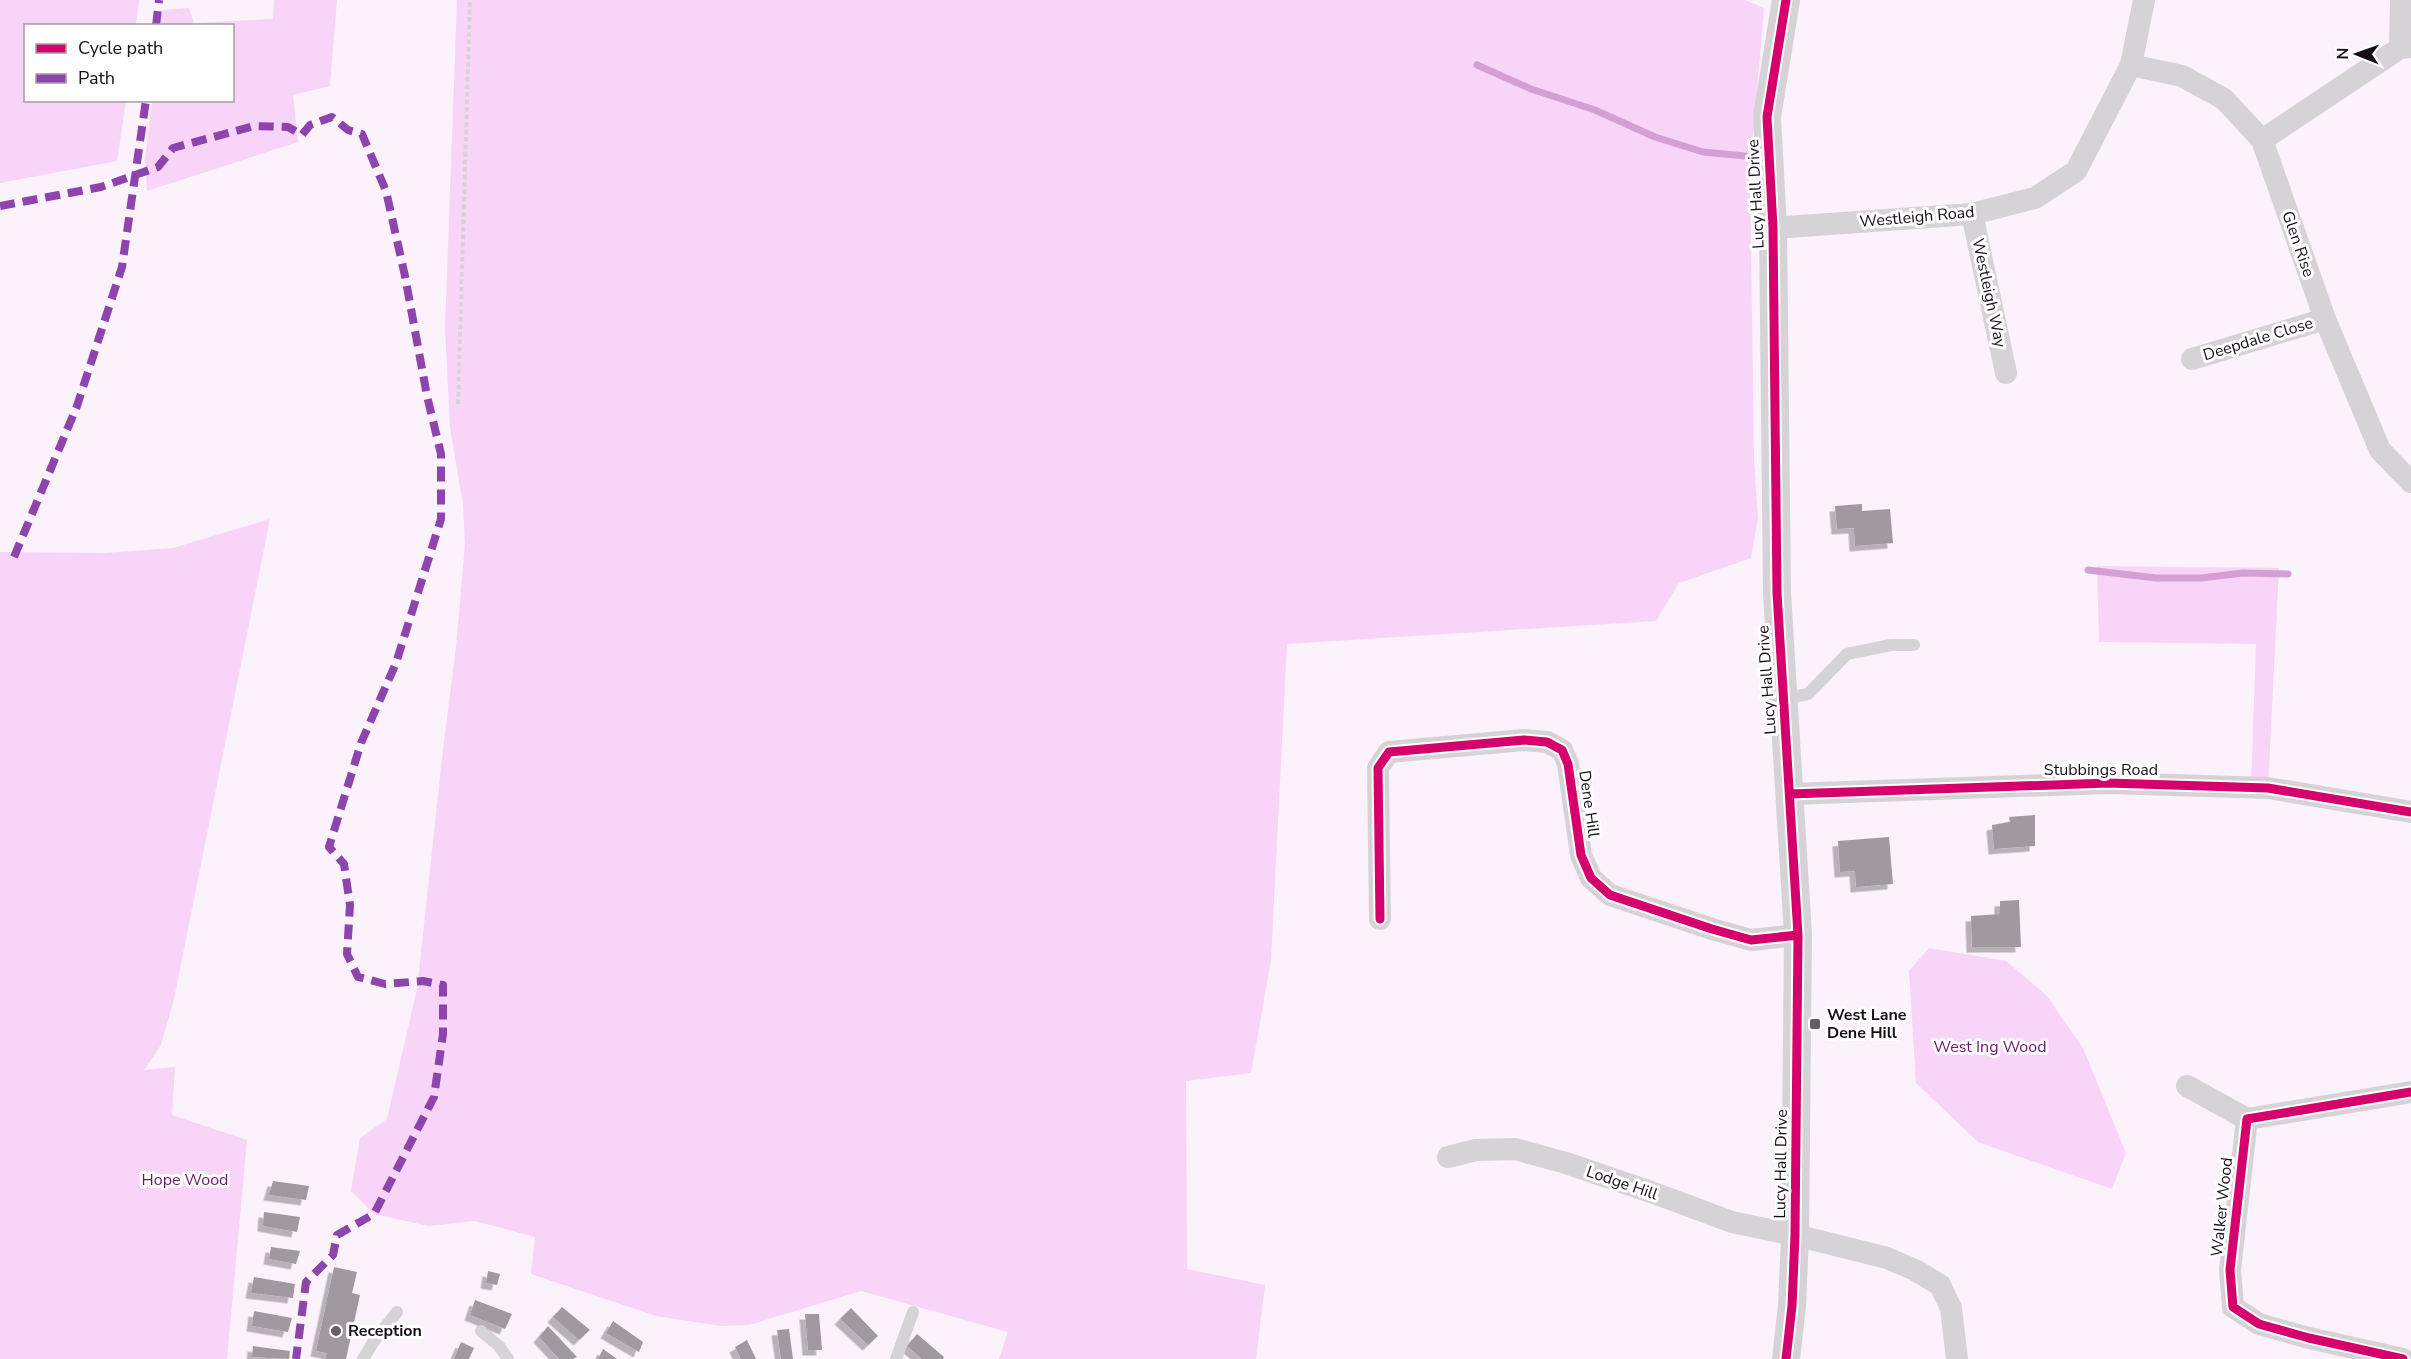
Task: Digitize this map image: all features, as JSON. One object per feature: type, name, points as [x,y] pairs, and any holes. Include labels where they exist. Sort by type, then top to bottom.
[{"type":"street","name":"Lucy Hall Drive","points":[[1786,0],[1767,117],[1773,228],[1777,593],[1798,935],[1795,1235],[1792,1306],[1786,1359]]},
{"type":"street","name":"Westleigh Road","points":[[1773,228],[1972,214],[2035,198],[2076,171],[2131,65],[2144,0]]},
{"type":"street","points":[[2262,140],[2405,47],[2401,0]]},
{"type":"street","name":"Glen Rise","points":[[2131,65],[2182,76],[2224,99],[2262,140],[2325,319],[2380,450],[2411,482]]},
{"type":"street","name":"Westleigh Way","points":[[1972,214],[2006,373]]},
{"type":"street","name":"Deepdale Close","points":[[2192,359],[2325,319]]},
{"type":"street","name":"Dene Hill","points":[[1380,919],[1378,768],[1389,752],[1524,740],[1547,742],[1562,750],[1569,764],[1581,855],[1591,878],[1610,895],[1751,940],[1798,935]]},
{"type":"street","name":"Stubbings Road","points":[[1790,794],[2108,783],[2268,788],[2411,812]]},
{"type":"street","points":[[2187,1086],[2247,1119],[2411,1092]]},
{"type":"street","name":"Walker Wood","points":[[2247,1119],[2230,1270],[2233,1307],[2259,1324],[2388,1358]]},
{"type":"street","name":"Lodge Hill","points":[[1448,1157],[1476,1149],[1515,1149],[1641,1188],[1732,1222],[1887,1258],[1915,1270],[1940,1285],[1951,1308],[1957,1359]]},
{"type":"lane","points":[[1783,699],[1808,694],[1847,654],[1891,645],[1914,645]]},
{"type":"lane","points":[[363,1359],[396,1312]]},
{"type":"lane","points":[[896,1359],[914,1312]]},
{"type":"lane","points":[[481,1331],[499,1346],[508,1359]]},
{"type":"path","points":[[458,404],[470,0]]},
{"type":"green space","points":[[0,0],[139,0],[136,24],[24,24],[24,102],[126,102],[117,161],[0,183]]},
{"type":"green space","points":[[274,0],[337,0],[330,86],[293,95],[298,142],[147,191],[145,160],[152,102],[234,102],[234,24],[160,24],[162,10],[189,8],[194,23],[273,19]]},
{"type":"green space","points":[[457,0],[1745,0],[1764,8],[1750,172],[1754,459],[1758,519],[1751,558],[1679,583],[1656,621],[1287,644],[1271,960],[1251,1073],[1186,1081],[1187,1269],[1265,1285],[1256,1359],[999,1359],[1008,1332],[861,1291],[749,1325],[721,1326],[656,1316],[531,1274],[535,1237],[475,1221],[429,1226],[374,1214],[351,1191],[360,1138],[387,1119],[417,989],[456,647],[465,544],[463,504],[450,427],[445,329]]},
{"type":"green space","name":"Hope Wood","points":[[270,519],[174,999],[161,1045],[144,1070],[175,1067],[172,1115],[247,1140],[227,1359],[0,1359],[0,552],[105,553],[173,548]]},
{"type":"green space","points":[[2097,566],[2279,568],[2268,788],[2251,788],[2256,644],[2099,642]]},
{"type":"green space","name":"West Ing Wood","points":[[1929,948],[2006,961],[2046,995],[2083,1048],[2126,1153],[2112,1189],[1978,1142],[1916,1083],[1909,971]]},
{"type":"building","points":[[1862,504],[1862,511],[1890,509],[1893,543],[1855,546],[1854,528],[1837,529],[1835,506]]},
{"type":"building","points":[[2035,815],[2035,846],[1994,849],[1992,825],[2010,822],[2009,817]]},
{"type":"building","points":[[1889,837],[1893,884],[1856,887],[1855,871],[1840,872],[1838,841]]},
{"type":"building","points":[[2019,900],[2021,947],[1972,947],[1971,916],[2000,914],[2000,901]]},
{"type":"building","points":[[273,1181],[309,1186],[306,1200],[269,1195]]},
{"type":"building","points":[[264,1212],[300,1217],[297,1232],[263,1226]]},
{"type":"building","points":[[271,1247],[300,1251],[296,1264],[269,1259]]},
{"type":"building","name":"Reception","points":[[334,1267],[357,1272],[352,1293],[360,1295],[346,1359],[325,1359],[327,1353],[316,1351]]},
{"type":"building","points":[[488,1271],[500,1274],[497,1285],[486,1283]]},
{"type":"building","points":[[254,1277],[295,1284],[293,1298],[251,1293]]},
{"type":"building","points":[[475,1300],[512,1314],[505,1329],[470,1315]]},
{"type":"building","points":[[562,1307],[590,1330],[579,1340],[553,1317]]},
{"type":"building","points":[[851,1308],[878,1336],[868,1345],[840,1319]]},
{"type":"building","points":[[254,1311],[292,1318],[288,1332],[252,1326]]},
{"type":"building","points":[[805,1314],[819,1314],[822,1350],[808,1350]]},
{"type":"building","points":[[613,1321],[643,1342],[639,1352],[606,1333]]},
{"type":"building","points":[[548,1326],[577,1357],[559,1359],[539,1337]]},
{"type":"building","points":[[789,1329],[793,1359],[781,1359],[777,1330]]},
{"type":"building","points":[[917,1334],[944,1357],[943,1359],[922,1359],[907,1346]]},
{"type":"building","points":[[747,1340],[756,1359],[741,1359],[735,1347]]},
{"type":"building","points":[[461,1342],[474,1348],[469,1359],[454,1359]]},
{"type":"building","points":[[253,1346],[290,1351],[289,1359],[252,1357]]},
{"type":"building","points":[[603,1349],[617,1359],[598,1359]]},
{"type":"waterway","points":[[1477,65],[1531,89],[1595,110],[1655,137],[1703,152],[1745,156]]},
{"type":"waterway","points":[[2088,570],[2156,578],[2201,578],[2243,573],[2288,574]]},
{"type":"marked path","points":[[156,24],[159,0]]},
{"type":"marked path","points":[[14,557],[77,406],[122,267],[146,102]]},
{"type":"marked path","points":[[0,206],[101,187],[158,167],[173,148],[254,126],[288,127],[302,135],[310,125],[332,117],[348,130],[362,134],[386,191],[405,276],[427,396],[441,454],[441,519],[396,663],[361,743],[329,847],[344,864],[350,905],[347,954],[358,977],[385,984],[423,981],[443,985],[443,1034],[434,1097],[374,1214],[337,1235],[333,1255],[306,1282],[296,1359]]},
{"type":"cycle path","points":[[1786,0],[1767,117],[1773,228],[1777,593],[1798,935],[1795,1235],[1792,1306],[1786,1359]]},
{"type":"cycle path","points":[[1380,919],[1378,768],[1389,752],[1524,740],[1547,742],[1562,750],[1568,764],[1581,855],[1591,878],[1610,895],[1751,940],[1798,935]]},
{"type":"cycle path","points":[[1790,794],[2108,783],[2268,788],[2411,812]]},
{"type":"cycle path","points":[[2403,1359],[2259,1324],[2233,1307],[2230,1270],[2247,1119],[2411,1092]]},
{"type":"place","name":"West Lane Dene Hill","points":[[1815,1024]]},
{"type":"place","name":"Reception","points":[[336,1331]]}]
